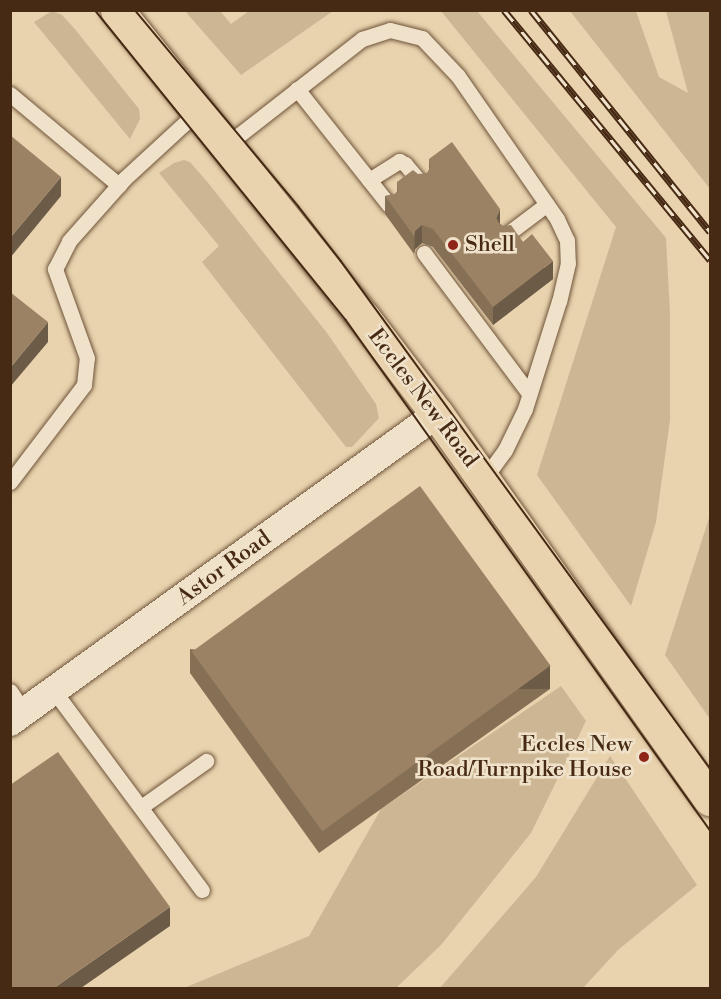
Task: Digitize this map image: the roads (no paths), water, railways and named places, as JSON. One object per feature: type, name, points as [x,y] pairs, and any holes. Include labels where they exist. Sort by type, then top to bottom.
[{"type":"main road","name":"Eccles New Road","points":[[117,10],[437,414],[711,799]]},
{"type":"street","name":"Astor Road","points":[[15,708],[54,691],[437,414]]},
{"type":"lane","points":[[225,146],[362,39],[390,30],[422,38],[458,76],[547,204],[567,240],[568,263],[559,301],[528,392],[525,409],[506,450],[484,479]]},
{"type":"lane","points":[[297,89],[389,206]]},
{"type":"lane","points":[[10,94],[119,184]]},
{"type":"lane","points":[[10,482],[84,385],[87,358],[56,269],[69,241],[119,184],[198,111]]},
{"type":"lane","points":[[369,180],[394,162],[399,161],[405,164],[421,183]]},
{"type":"lane","points":[[506,235],[547,204]]},
{"type":"lane","points":[[424,253],[528,392]]},
{"type":"lane","points":[[54,691],[202,890]]},
{"type":"lane","points":[[141,807],[206,761]]},
{"type":"tram line","points":[[95,10],[346,320],[710,830]]},
{"type":"tram line","points":[[135,10],[341,261],[710,768]]},
{"type":"railway","points":[[504,10],[710,260]]},
{"type":"railway","points":[[531,10],[710,232]]},
{"type":"place","name":"Shell","points":[[453,245]]},
{"type":"place","name":"Eccles New Road/Turnpike House","points":[[644,757]]}]
